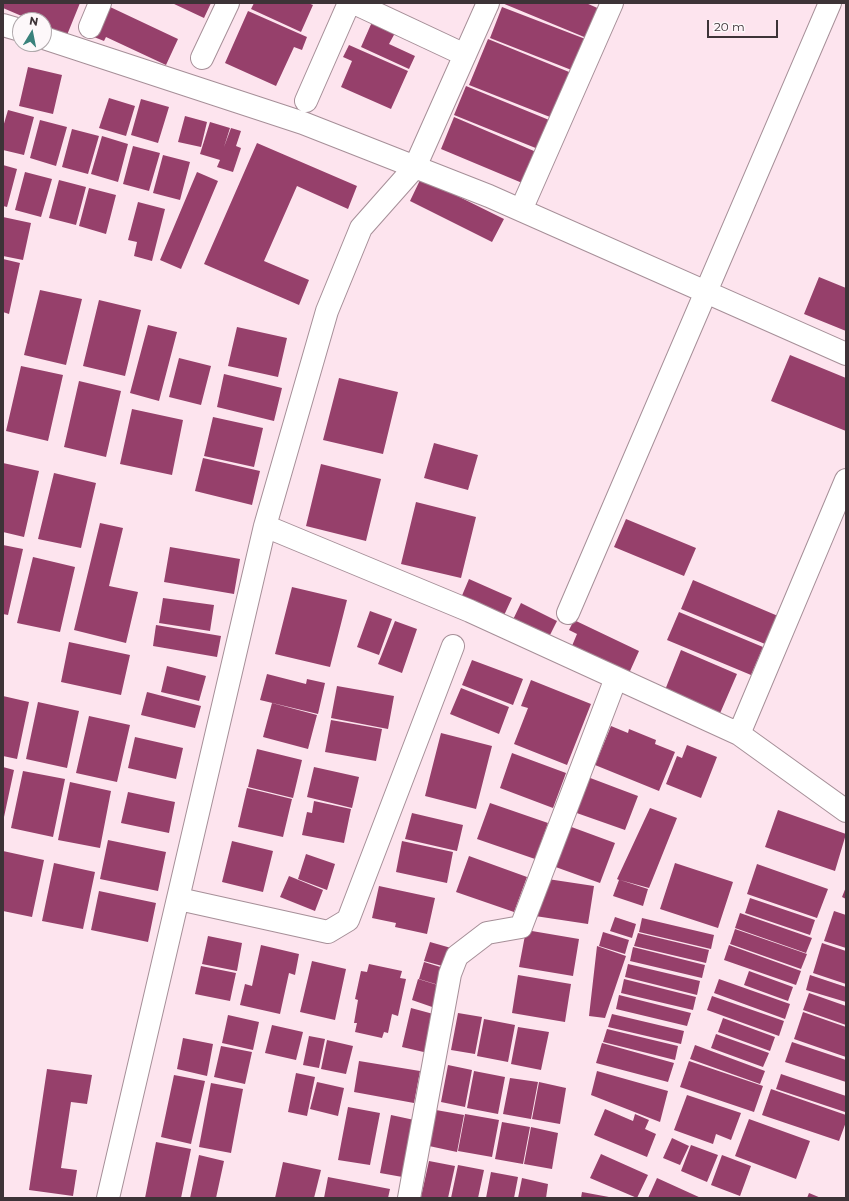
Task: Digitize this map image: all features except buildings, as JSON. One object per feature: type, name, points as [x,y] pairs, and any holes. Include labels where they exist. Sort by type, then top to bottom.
[{"type":"street","points":[[90,27],[100,3]]},
{"type":"street","points":[[202,58],[228,3]]},
{"type":"street","points":[[306,101],[349,3]]},
{"type":"street","points":[[354,3],[465,54]]},
{"type":"street","points":[[108,1198],[265,526],[327,311],[361,228],[415,167],[488,3]]},
{"type":"street","points":[[521,210],[612,3]]},
{"type":"street","points":[[568,613],[707,293],[830,3]]},
{"type":"street","points":[[52,41],[303,123],[415,167],[521,210],[846,354]]},
{"type":"street","points":[[739,734],[846,480]]},
{"type":"street","points":[[265,526],[470,611],[739,734],[846,811]]},
{"type":"street","points":[[179,899],[328,932],[348,920],[453,646]]},
{"type":"street","points":[[409,1198],[450,974],[458,956],[487,933],[521,927],[616,678]]}]
